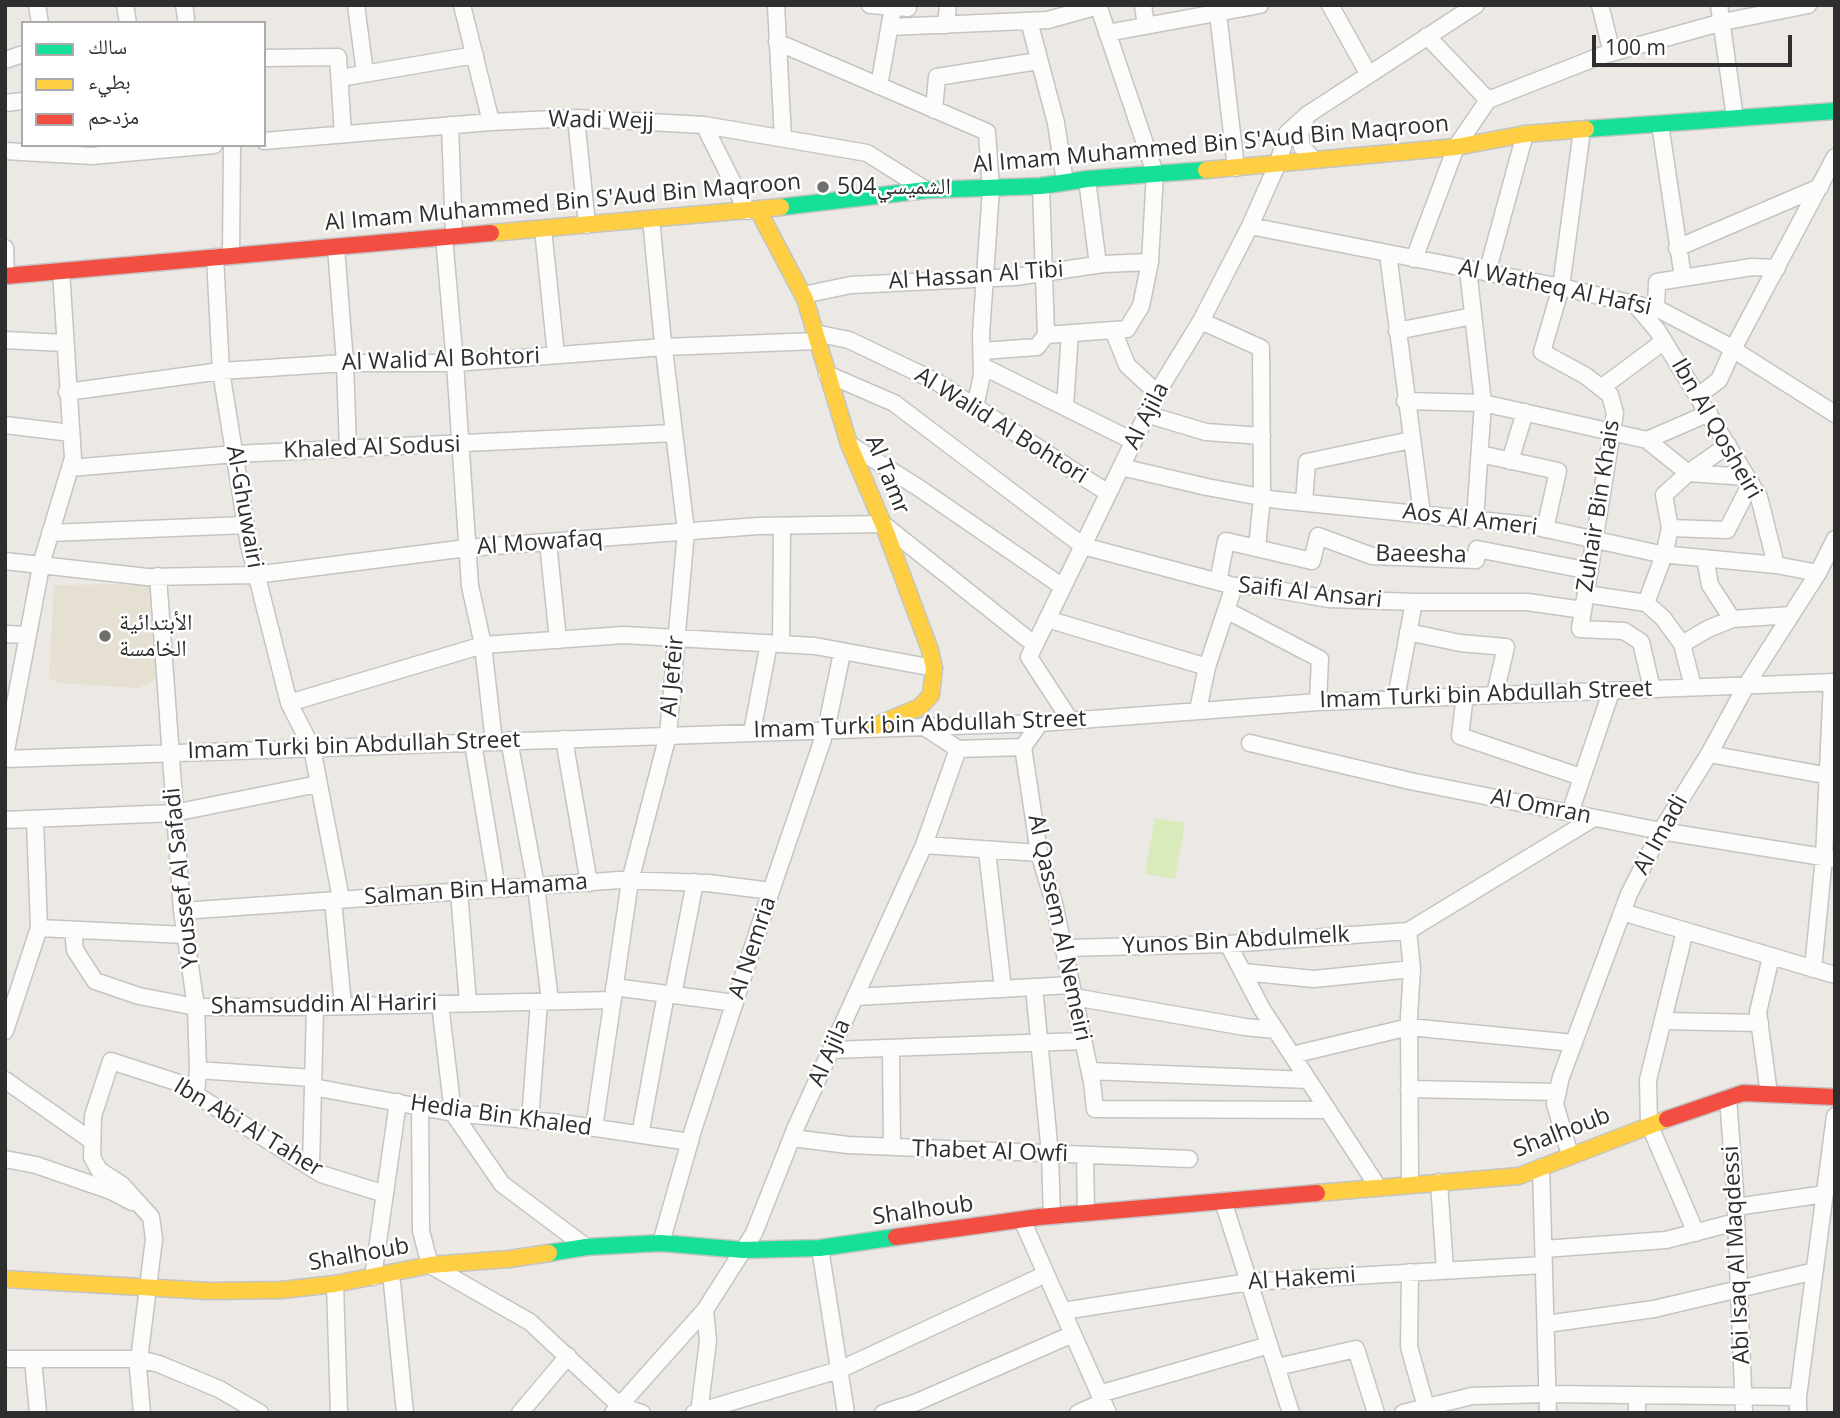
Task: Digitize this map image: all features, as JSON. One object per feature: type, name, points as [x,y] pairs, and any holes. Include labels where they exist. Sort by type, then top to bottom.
[{"type":"street","points":[[356,5],[365,73]]},
{"type":"street","points":[[462,5],[491,121]]},
{"type":"street","points":[[776,5],[782,138]]},
{"type":"street","points":[[870,5],[903,7],[879,86]]},
{"type":"street","points":[[946,25],[948,5]]},
{"type":"street","points":[[898,26],[1048,20],[1098,5],[1156,173],[1150,262],[1141,306],[1127,329],[1046,335]]},
{"type":"street","points":[[1143,5],[1146,26]]},
{"type":"street","points":[[1107,33],[1218,9],[1260,5]]},
{"type":"street","points":[[1330,5],[1369,75]]},
{"type":"street","name":"Al Ajila","points":[[1035,645],[1146,414],[1201,321],[1250,226],[1278,163],[1287,133],[1307,115],[1476,5]]},
{"type":"street","points":[[1600,5],[1612,53]]},
{"type":"street","points":[[1719,5],[1735,118]]},
{"type":"street","points":[[1414,258],[1456,147],[1489,100],[1612,53],[1723,22],[1808,5]]},
{"type":"street","points":[[1218,9],[1237,168]]},
{"type":"street","points":[[1029,21],[1056,123],[1065,181]]},
{"type":"street","points":[[1427,36],[1489,100]]},
{"type":"street","points":[[777,42],[987,132],[990,189],[982,359],[975,407]]},
{"type":"street","points":[[340,78],[475,55]]},
{"type":"street","points":[[266,58],[338,57],[343,134]]},
{"type":"street","points":[[934,110],[937,78],[1038,61]]},
{"type":"street","name":"Al Imam Muhammed Bin S'Aud Bin Maqroon","points":[[6,276],[752,210],[926,190],[1041,186],[1065,181],[1237,168],[1456,147],[1525,134],[1835,111]]},
{"type":"street","points":[[1307,115],[1300,133],[1302,147],[1314,160]]},
{"type":"street","points":[[576,118],[587,225]]},
{"type":"street","name":"Wadi Wejj","points":[[266,141],[491,121],[576,118],[704,125],[867,153],[926,190]]},
{"type":"street","points":[[1660,124],[1683,278]]},
{"type":"street","points":[[450,125],[449,237],[470,586],[501,741],[536,886],[545,1002],[530,1120]]},
{"type":"street","points":[[704,125],[752,210]]},
{"type":"street","name":"Zuhair Bin Khais","points":[[1582,130],[1561,287],[1542,352],[1586,376],[1610,395],[1615,413],[1580,629],[1624,631],[1641,642],[1652,689]]},
{"type":"street","points":[[1487,273],[1525,134]]},
{"type":"street","points":[[5,151],[92,156],[111,150],[173,147]]},
{"type":"street","name":"Al-Ghuwairi","points":[[232,147],[223,257],[221,371],[255,575],[289,702],[313,748],[337,899],[343,1006]]},
{"type":"street","points":[[1698,396],[1719,380],[1835,157]]},
{"type":"street","points":[[1087,179],[1098,265]]},
{"type":"street","points":[[982,359],[1037,347],[1046,335],[1041,186]]},
{"type":"street","points":[[1677,248],[1820,187]]},
{"type":"street","name":"Al Tamr","points":[[752,210],[803,295],[849,444],[883,524],[930,650],[934,668]]},
{"type":"street","name":"Al Jefeir","points":[[594,1128],[630,881],[668,735],[686,531],[651,219]]},
{"type":"street","name":"Al Watheq Al Hafsi","points":[[1250,226],[1561,287],[1656,309],[1733,349],[1835,414]]},
{"type":"street","points":[[543,229],[556,355]]},
{"type":"street","points":[[336,247],[345,363],[348,449]]},
{"type":"street","points":[[5,248],[6,276]]},
{"type":"street","points":[[1388,254],[1405,401],[1422,514]]},
{"type":"street","name":"Al Hassan Al Tibi","points":[[803,295],[851,285],[985,279],[1098,265],[1150,262]]},
{"type":"street","points":[[1656,309],[1657,282],[1752,267],[1776,268]]},
{"type":"street","points":[[1468,269],[1483,403],[1475,520]]},
{"type":"street","points":[[5,757],[41,566],[73,458],[61,271]]},
{"type":"street","name":"Ibn Al Qosheiri","points":[[1635,304],[1664,341],[1759,497],[1776,565]]},
{"type":"street","points":[[1397,331],[1473,316]]},
{"type":"street","points":[[1201,321],[1261,348],[1262,496],[1257,548]]},
{"type":"street","points":[[1113,330],[1127,365],[1157,393]]},
{"type":"street","points":[[1065,407],[1070,333]]},
{"type":"street","name":"Al Walid Al Bohtori","points":[[67,392],[221,371],[345,363],[456,362],[816,337],[849,341],[937,383],[1108,493]]},
{"type":"street","points":[[5,340],[64,343]]},
{"type":"street","points":[[1601,388],[1664,341]]},
{"type":"street","points":[[982,359],[1065,407],[1133,441]]},
{"type":"street","points":[[827,374],[894,403],[1083,546]]},
{"type":"street","points":[[1405,401],[1483,403],[1647,440],[1688,473],[1749,480],[1727,530],[1670,528]]},
{"type":"street","points":[[1510,461],[1525,412]]},
{"type":"street","points":[[1647,440],[1709,413]]},
{"type":"street","points":[[1146,414],[1206,432],[1262,436]]},
{"type":"street","points":[[5,425],[71,433]]},
{"type":"street","name":"Khaled Al Sodusi","points":[[70,468],[235,454],[674,433]]},
{"type":"street","points":[[1304,502],[1307,462],[1411,440]]},
{"type":"street","points":[[849,444],[919,488],[1063,587]]},
{"type":"street","points":[[1693,687],[1682,645],[1663,618],[1646,603],[1664,555],[1670,528],[1664,495],[1688,473],[1728,445]]},
{"type":"street","points":[[1480,454],[1558,471],[1545,528]]},
{"type":"street","name":"Aos Al Ameri","points":[[1121,467],[1207,487],[1262,496],[1545,528],[1664,555],[1776,565],[1818,573]]},
{"type":"street","points":[[883,524],[1035,645],[1029,657],[1070,720]]},
{"type":"street","name":"Al Mowafaq","points":[[5,561],[146,577],[255,575],[467,548],[686,531],[883,524]]},
{"type":"street","points":[[50,533],[246,525]]},
{"type":"street","points":[[752,732],[775,643],[782,526]]},
{"type":"street","name":"Baeesha","points":[[1226,584],[1226,541],[1312,561],[1318,536],[1372,556],[1476,560],[1477,549],[1590,571]]},
{"type":"street","name":"Al Imadi","points":[[1570,1155],[1555,1104],[1574,1043],[1629,894],[1661,831],[1709,754],[1747,684],[1818,573],[1835,539]]},
{"type":"street","points":[[548,542],[558,640]]},
{"type":"street","name":"Saifi Al Ansari","points":[[1083,546],[1226,584],[1255,586],[1329,599],[1646,603]]},
{"type":"street","points":[[1705,558],[1710,584],[1732,619]]},
{"type":"street","name":"Youssef Al Safadi","points":[[158,576],[182,911],[196,1006],[196,1095]]},
{"type":"street","points":[[1198,710],[1207,667],[1226,610],[1226,584]]},
{"type":"street","points":[[1396,698],[1413,602]]},
{"type":"street","points":[[1226,610],[1320,659],[1318,702]]},
{"type":"street","points":[[1682,645],[1708,629],[1732,619],[1791,615]]},
{"type":"street","points":[[1047,619],[1207,667]]},
{"type":"street","points":[[1408,632],[1460,643],[1506,647],[1495,694]]},
{"type":"street","points":[[5,634],[28,635]]},
{"type":"street","points":[[289,702],[483,645],[624,635],[815,646],[934,668],[931,695],[920,708],[870,729]]},
{"type":"street","name":"Al Nemria","points":[[661,1243],[690,1142],[826,730],[842,653]]},
{"type":"street","points":[[1813,970],[1830,858],[1833,682]]},
{"type":"street","name":"Imam Turki bin Abdullah Street","points":[[5,757],[1040,723],[1318,702],[1833,682]]},
{"type":"street","points":[[1570,813],[1611,692]]},
{"type":"street","points":[[1465,695],[1460,736],[1581,777]]},
{"type":"street","points":[[923,726],[958,749],[1023,747],[1040,723]]},
{"type":"street","points":[[564,739],[589,883]]},
{"type":"street","points":[[473,743],[497,889]]},
{"type":"street","name":"Al Omran","points":[[1250,743],[1410,781],[1594,818],[1830,858]]},
{"type":"street","name":"Al Qassem Al Nemeiri","points":[[1023,747],[1039,853],[1064,948],[1090,1071],[1095,1109],[1328,1110]]},
{"type":"street","name":"Al Ajila","points":[[616,1409],[705,1310],[754,1233],[792,1138],[925,845],[958,749]]},
{"type":"street","points":[[1709,754],[1832,777]]},
{"type":"street","points":[[5,820],[174,813],[318,784]]},
{"type":"street","points":[[1410,1185],[1409,1027],[1412,970],[1408,931],[1594,818]]},
{"type":"street","points":[[5,1031],[39,928],[35,820]]},
{"type":"street","points":[[925,845],[1039,853]]},
{"type":"street","points":[[987,851],[1003,989]]},
{"type":"street","name":"Salman Bin Hamama","points":[[182,911],[630,881],[695,882],[771,891]]},
{"type":"street","points":[[640,1135],[695,882]]},
{"type":"street","points":[[458,891],[468,1003]]},
{"type":"street","points":[[1622,912],[1835,975]]},
{"type":"street","points":[[39,928],[185,935]]},
{"type":"street","name":"Shamsuddin Al Hariri","points":[[73,930],[75,950],[95,981],[139,996],[196,1006],[315,1007],[545,1002],[613,994],[669,995],[735,1003]]},
{"type":"street","name":"Yunos Bin Abdulmelk","points":[[1064,948],[1228,944],[1408,931]]},
{"type":"street","points":[[1685,931],[1648,1080],[1650,1125],[1696,1233]]},
{"type":"street","points":[[1228,944],[1275,1030],[1378,1187]]},
{"type":"street","points":[[1769,1094],[1758,1012],[1771,957]]},
{"type":"street","points":[[1243,972],[1314,979],[1412,970]]},
{"type":"street","points":[[855,997],[1034,987],[1073,991],[1245,1027],[1275,1030]]},
{"type":"street","points":[[1034,987],[1050,1154],[1052,1216]]},
{"type":"street","points":[[440,1004],[453,1113],[502,1184],[586,1247]]},
{"type":"street","points":[[311,1167],[315,1007]]},
{"type":"street","points":[[1663,1021],[1760,1023]]},
{"type":"street","points":[[1292,1055],[1409,1027],[1574,1043]]},
{"type":"street","points":[[831,1050],[1083,1041]]},
{"type":"street","points":[[891,1049],[892,1147]]},
{"type":"street","name":"Ibn Abi Al Taher","points":[[92,1141],[93,1116],[111,1061],[176,1082],[321,1174],[385,1194]]},
{"type":"street","name":"Hedia Bin Khaled","points":[[198,1070],[313,1082],[453,1113],[530,1120],[690,1142]]},
{"type":"street","points":[[1090,1071],[1308,1080]]},
{"type":"street","points":[[5,1080],[92,1141],[92,1157],[99,1170],[122,1185],[151,1217],[154,1239],[139,1359],[142,1413]]},
{"type":"street","points":[[1409,1089],[1558,1093]]},
{"type":"street","name":"Shalhoub","points":[[5,1279],[208,1291],[269,1290],[335,1284],[430,1265],[509,1259],[586,1247],[661,1243],[743,1250],[820,1248],[1052,1216],[1519,1175],[1743,1093],[1835,1097]]},
{"type":"street","name":"Abi Isaq Al Maqdessi","points":[[1728,1098],[1736,1214],[1744,1413]]},
{"type":"street","points":[[373,1277],[398,1102]]},
{"type":"street","points":[[420,1106],[421,1231],[430,1265],[530,1322],[568,1356],[616,1409],[642,1413]]},
{"type":"street","points":[[1403,1413],[1426,1407],[1452,1407],[1472,1396],[1548,1394],[1744,1396],[1798,1405],[1835,1116]]},
{"type":"street","name":"Thabet Al Owfi","points":[[792,1138],[848,1145],[1189,1159]]},
{"type":"street","points":[[1085,1156],[1086,1213]]},
{"type":"street","points":[[5,1159],[36,1165],[111,1191],[140,1206]]},
{"type":"street","points":[[1541,1167],[1548,1413]]},
{"type":"street","points":[[1439,1182],[1445,1270]]},
{"type":"street","name":"Al Hakemi","points":[[1063,1311],[1249,1282],[1445,1270],[1666,1240],[1696,1233],[1736,1214],[1825,1194]]},
{"type":"street","points":[[1223,1201],[1291,1413]]},
{"type":"street","points":[[1022,1220],[1103,1403]]},
{"type":"street","points":[[820,1248],[846,1413]]},
{"type":"street","points":[[1546,1324],[1654,1310],[1815,1270]]},
{"type":"street","points":[[1410,1272],[1409,1347],[1426,1407]]},
{"type":"street","points":[[391,1273],[405,1413]]},
{"type":"street","points":[[694,1413],[839,1370],[1046,1274]]},
{"type":"street","points":[[335,1284],[344,1410]]},
{"type":"street","points":[[699,1412],[708,1341],[705,1310]]},
{"type":"street","points":[[883,1413],[917,1402],[1073,1334]]},
{"type":"street","points":[[1078,1413],[1269,1345]]},
{"type":"street","points":[[1277,1367],[1356,1349],[1376,1413]]},
{"type":"street","points":[[520,1413],[568,1356]]},
{"type":"street","points":[[5,1359],[139,1359],[159,1364],[219,1389],[260,1413]]},
{"type":"street","points":[[33,1359],[38,1413]]},
{"type":"street","points":[[1637,1395],[1637,1413]]},
{"type":"shaded area","name":"الأبتدائية الخامسة","points":[[147,584],[156,595],[160,678],[139,688],[58,683],[49,678],[54,585]]},
{"type":"green space","points":[[1155,818],[1185,823],[1175,879],[1145,874]]},
{"type":"traffic: fast","points":[[1586,129],[1835,111]]},
{"type":"traffic: fast","points":[[781,207],[926,190],[1041,186],[1087,179],[1206,170]]},
{"type":"traffic: fast","points":[[549,1253],[586,1247],[661,1243],[743,1250],[820,1248],[896,1237]]},
{"type":"traffic: slow","points":[[1206,170],[1456,147],[1525,134],[1586,129]]},
{"type":"traffic: slow","points":[[491,233],[781,207]]},
{"type":"traffic: slow","points":[[758,210],[805,299],[849,444],[883,524],[930,650],[934,668],[931,695],[920,707],[870,728]]},
{"type":"traffic: slow","points":[[1317,1193],[1519,1176],[1667,1119]]},
{"type":"traffic: slow","points":[[5,1279],[208,1291],[281,1290],[335,1284],[430,1265],[549,1253]]},
{"type":"traffic: jam","points":[[5,276],[491,233]]},
{"type":"traffic: jam","points":[[1667,1119],[1743,1093],[1835,1097]]},
{"type":"traffic: jam","points":[[896,1237],[1039,1217],[1317,1193]]},
{"type":"place","name":"الشميسي504","points":[[823,187]]},
{"type":"place","name":"الأبتدائية الخامسة","points":[[105,636]]}]
